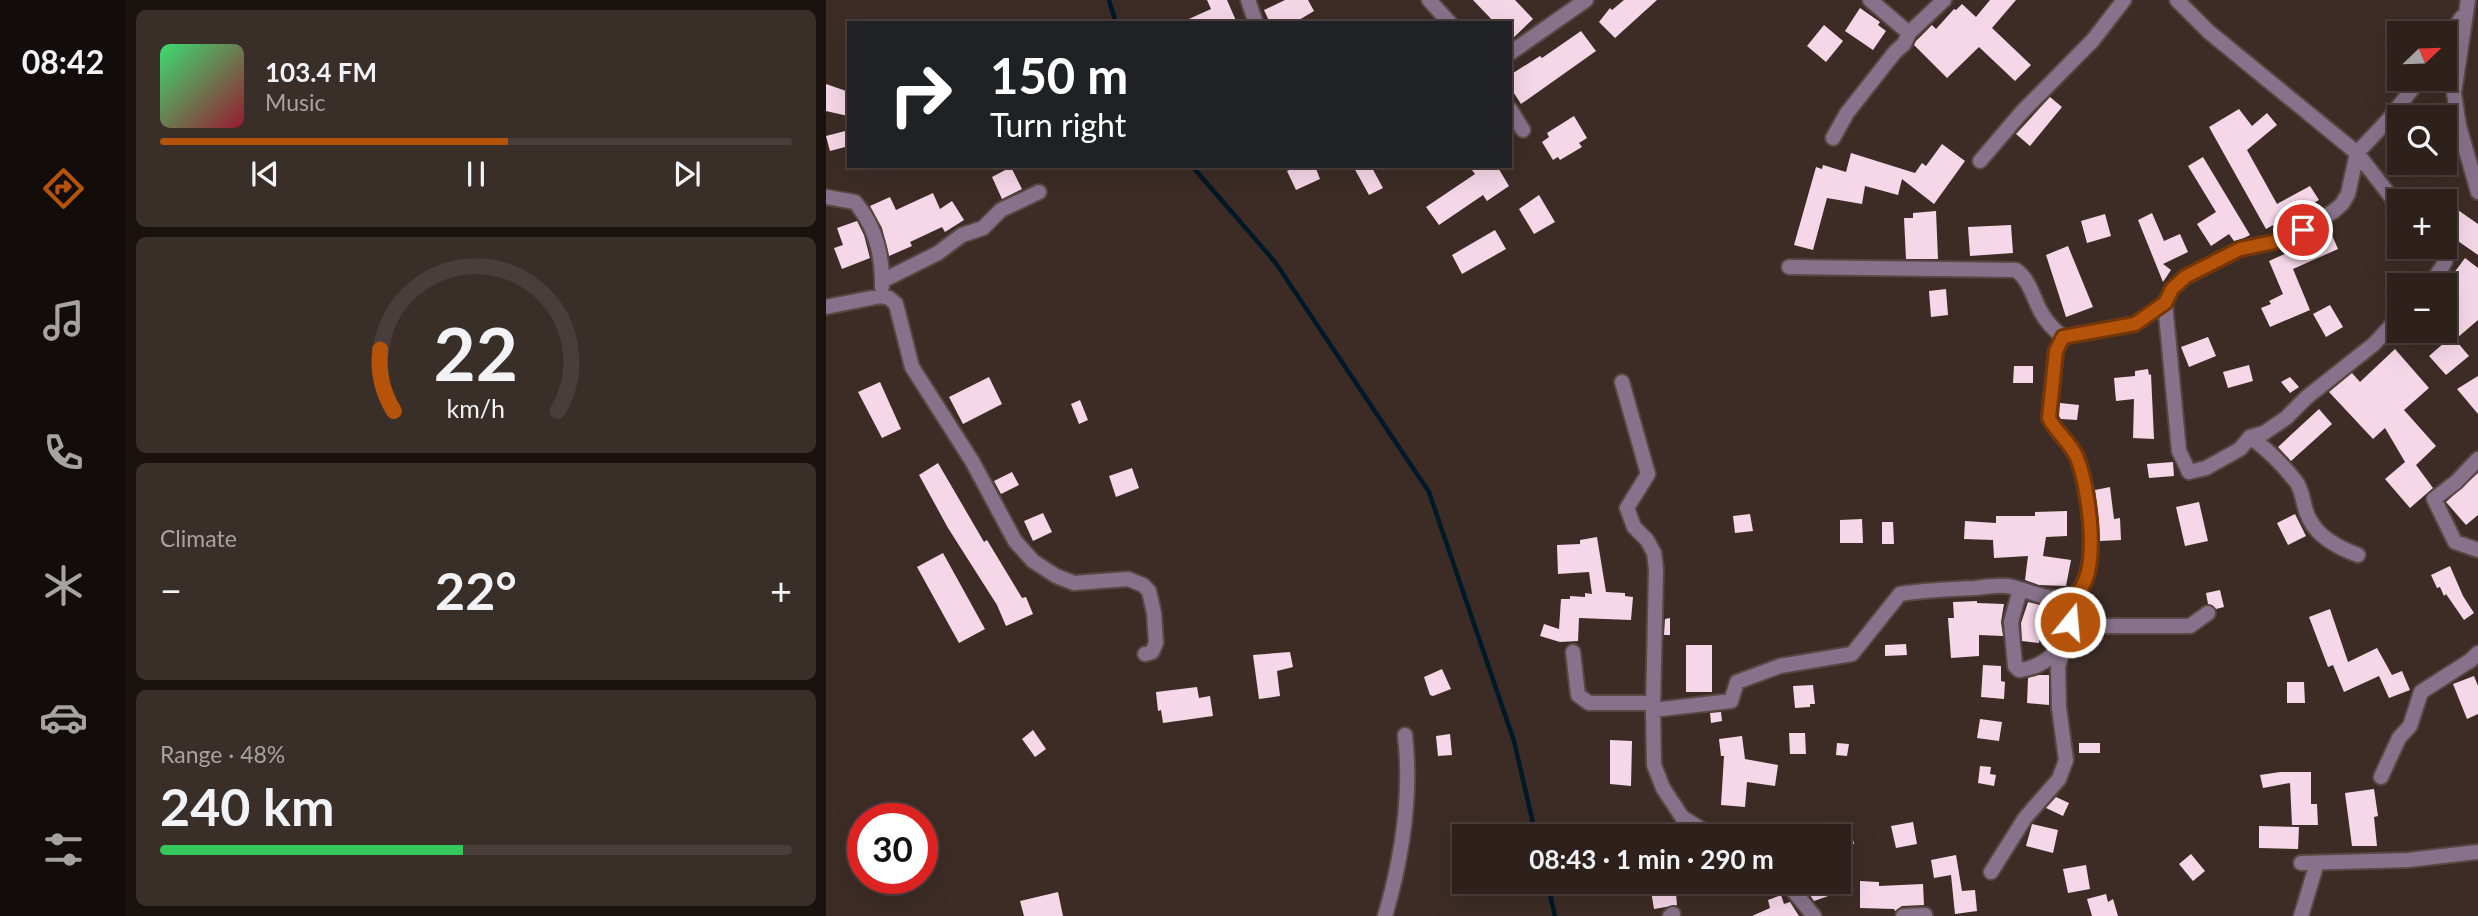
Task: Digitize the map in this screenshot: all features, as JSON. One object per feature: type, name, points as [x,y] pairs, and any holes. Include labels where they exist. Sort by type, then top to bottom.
[{"type":"street","points":[[1248,0],[1255,21]]},
{"type":"street","points":[[1429,0],[1448,21]]},
{"type":"street","points":[[1512,52],[1586,0]]},
{"type":"street","points":[[1870,0],[1909,33]]},
{"type":"street","points":[[1833,138],[1847,113],[1904,44],[1909,33],[1944,0]]},
{"type":"street","points":[[1980,161],[2021,113],[2093,40],[2124,0]]},
{"type":"street","points":[[2177,0],[2209,32],[2357,153],[2387,192]]},
{"type":"street","points":[[2457,21],[2466,6]]},
{"type":"street","points":[[2466,6],[2454,93],[2459,125],[2478,192]]},
{"type":"street","points":[[1789,267],[2016,270],[2023,275],[2041,313],[2063,337],[2135,324],[2165,303],[2172,289],[2185,277],[2240,249],[2274,242],[2303,230],[2334,211],[2348,194],[2357,153],[2411,91]]},
{"type":"street","points":[[1512,112],[1523,130]]},
{"type":"street","points":[[882,281],[938,253],[962,234],[983,228],[1001,210],[1039,192]]},
{"type":"street","points":[[826,197],[855,202],[866,215],[878,246],[881,296]]},
{"type":"street","points":[[826,307],[881,296],[896,303],[912,367],[966,450],[1015,541],[1033,561],[1056,576],[1074,583],[1128,579],[1143,584],[1149,592],[1154,613],[1156,643],[1152,652],[1145,654]]},
{"type":"street","points":[[2165,303],[2179,451],[2189,471],[2206,468],[2240,449],[2250,437],[2264,433],[2286,418],[2387,330]]},
{"type":"street","points":[[1573,652],[1578,695],[1589,703],[1653,706],[1731,701],[1737,682],[1780,666],[1852,654],[1900,594],[2006,586],[2063,598],[2079,593],[2089,559],[2091,532],[2087,489],[2077,456],[2049,418],[2056,351],[2063,337]]},
{"type":"street","points":[[1622,382],[1648,474],[1627,508],[1633,527],[1647,540],[1654,553],[1656,569],[1654,765],[1663,788],[1682,817],[1693,824]]},
{"type":"street","points":[[2250,437],[2267,449],[2298,485],[2310,520],[2320,532],[2338,547],[2358,555]]},
{"type":"street","points":[[2478,459],[2456,482],[2434,499],[2455,542],[2478,550]]},
{"type":"street","points":[[2020,590],[2011,622],[2015,666],[2019,670],[2028,669],[2049,658],[2065,641]]},
{"type":"street","points":[[1991,872],[2025,818],[2059,779],[2067,760],[2059,708],[2058,667],[2073,612],[2072,596]]},
{"type":"street","points":[[2070,622],[2097,626],[2190,626],[2208,613]]},
{"type":"street","points":[[2381,777],[2399,738],[2410,726],[2421,692],[2478,653]]},
{"type":"street","points":[[1385,916],[1398,872],[1409,771],[1405,735]]},
{"type":"street","points":[[2301,863],[2408,860],[2478,852]]},
{"type":"street","points":[[2301,916],[2317,863]]},
{"type":"street","points":[[1796,894],[1814,916]]},
{"type":"street","points":[[1903,916],[1925,915]]},
{"type":"building","points":[[1207,0],[1227,0],[1236,21],[1184,21],[1211,9]]},
{"type":"building","points":[[1285,0],[1308,0],[1314,11],[1297,21],[1269,21],[1264,10]]},
{"type":"building","points":[[1473,0],[1515,0],[1533,19],[1512,39],[1512,21],[1493,21]]},
{"type":"building","points":[[1624,0],[1657,0],[1615,38],[1599,22],[1610,8],[1612,10]]},
{"type":"building","points":[[1990,0],[2016,0],[1992,28],[2031,65],[2015,81],[1979,47],[1947,78],[1914,45],[1916,41],[1932,25],[1936,29],[1962,4],[1976,17]]},
{"type":"building","points":[[1860,8],[1880,22],[1878,25],[1886,31],[1873,50],[1845,31]]},
{"type":"building","points":[[1824,25],[1843,41],[1826,62],[1807,46]]},
{"type":"building","points":[[1581,31],[1596,51],[1521,104],[1512,90],[1512,74],[1540,56],[1542,58]]},
{"type":"building","points":[[826,84],[847,91],[847,116],[826,111]]},
{"type":"building","points":[[2050,97],[2062,107],[2030,146],[2016,134]]},
{"type":"building","points":[[2239,109],[2252,126],[2267,113],[2277,125],[2247,150],[2277,204],[2310,186],[2319,200],[2266,229],[2209,127]]},
{"type":"building","points":[[1574,116],[1587,138],[1579,143],[1582,147],[1560,160],[1558,157],[1553,160],[1542,142],[1549,137],[1547,133]]},
{"type":"building","points":[[847,131],[847,147],[830,151],[826,136]]},
{"type":"building","points":[[1942,144],[1965,161],[1934,204],[1902,179],[1898,195],[1865,186],[1862,204],[1827,198],[1813,250],[1794,245],[1816,167],[1822,169],[1823,165],[1846,172],[1851,153],[1915,173],[1922,163],[1926,166]]},
{"type":"building","points":[[2203,157],[2250,235],[2234,241],[2229,234],[2211,246],[2197,224],[2216,212],[2188,166]]},
{"type":"building","points":[[1012,168],[1022,189],[1002,199],[992,177]]},
{"type":"building","points":[[1294,168],[1316,168],[1320,179],[1296,190],[1287,171]]},
{"type":"building","points":[[1354,168],[1372,168],[1383,188],[1369,195]]},
{"type":"building","points":[[1470,168],[1498,168],[1509,186],[1487,201],[1483,195],[1439,225],[1426,207],[1475,174]]},
{"type":"building","points":[[933,193],[940,209],[952,201],[964,220],[945,232],[942,227],[910,242],[912,246],[889,256],[882,228],[870,206],[890,197],[896,210]]},
{"type":"building","points":[[1539,195],[1555,222],[1534,234],[1519,209]]},
{"type":"building","points":[[2457,209],[2478,224],[2478,255],[2457,240]]},
{"type":"building","points":[[1936,211],[1938,259],[1906,259],[1904,218],[1913,218],[1913,213]]},
{"type":"building","points":[[2152,213],[2164,241],[2180,234],[2188,252],[2163,264],[2171,270],[2163,282],[2138,220]]},
{"type":"building","points":[[2105,214],[2111,236],[2087,243],[2081,221]]},
{"type":"building","points":[[857,221],[870,258],[842,269],[834,248],[843,245],[837,228]]},
{"type":"building","points":[[2011,225],[2013,253],[1970,256],[1968,227]]},
{"type":"building","points":[[1495,230],[1506,249],[1462,274],[1452,255]]},
{"type":"building","points":[[2321,232],[2323,236],[2331,233],[2338,249],[2293,269],[2310,310],[2270,327],[2261,308],[2283,294],[2269,261],[2298,248],[2296,243]]},
{"type":"building","points":[[2068,246],[2093,307],[2066,317],[2046,255]]},
{"type":"building","points":[[2465,258],[2478,268],[2478,320],[2457,338],[2457,273],[2454,273]]},
{"type":"building","points":[[1946,289],[1948,315],[1931,317],[1929,291]]},
{"type":"building","points":[[2330,305],[2343,327],[2326,337],[2313,314]]},
{"type":"building","points":[[2208,337],[2216,356],[2189,367],[2181,347]]},
{"type":"building","points":[[2457,342],[2469,356],[2446,375],[2429,356],[2444,343]]},
{"type":"building","points":[[2395,349],[2429,388],[2404,410],[2436,446],[2416,465],[2433,488],[2410,508],[2385,479],[2405,462],[2385,428],[2373,439],[2329,392],[2352,373],[2360,382]]},
{"type":"building","points":[[2249,365],[2253,381],[2228,388],[2223,372]]},
{"type":"building","points":[[2014,366],[2033,366],[2033,383],[2013,383]]},
{"type":"building","points":[[2148,369],[2149,375],[2151,374],[2154,439],[2133,438],[2134,399],[2116,401],[2114,378],[2135,376],[2135,371]]},
{"type":"building","points":[[2478,376],[2478,414],[2457,389]]},
{"type":"building","points":[[989,377],[1002,404],[963,424],[949,397]]},
{"type":"building","points":[[2290,377],[2299,387],[2290,393],[2281,382]]},
{"type":"building","points":[[880,382],[901,429],[882,438],[858,392]]},
{"type":"building","points":[[1080,400],[1088,420],[1079,424],[1071,404]]},
{"type":"building","points":[[2060,403],[2079,405],[2077,420],[2061,419]]},
{"type":"building","points":[[2319,409],[2332,424],[2291,461],[2278,447]]},
{"type":"building","points":[[2173,462],[2174,476],[2149,478],[2147,464]]},
{"type":"building","points":[[938,463],[984,542],[987,540],[1022,598],[1026,597],[1033,614],[1006,626],[997,605],[948,528],[919,475]]},
{"type":"building","points":[[1132,468],[1139,488],[1116,497],[1109,476]]},
{"type":"building","points":[[1012,472],[1019,485],[1001,494],[994,481]]},
{"type":"building","points":[[2478,473],[2478,515],[2466,525],[2446,502]]},
{"type":"building","points":[[2110,487],[2114,519],[2120,518],[2121,540],[2100,541],[2095,490]]},
{"type":"building","points":[[2199,502],[2208,541],[2185,546],[2176,507]]},
{"type":"building","points":[[2067,511],[2067,536],[2046,537],[2043,556],[2071,560],[2066,586],[2039,585],[2025,580],[2028,556],[1994,558],[1993,540],[1964,539],[1965,521],[1996,523],[1996,516],[2035,516],[2035,512]]},
{"type":"building","points":[[1043,513],[1052,532],[1033,541],[1024,521]]},
{"type":"building","points":[[1750,514],[1753,531],[1735,533],[1733,516]]},
{"type":"building","points":[[2295,514],[2306,536],[2288,545],[2277,523]]},
{"type":"building","points":[[1862,519],[1863,543],[1840,543],[1840,520]]},
{"type":"building","points":[[1882,522],[1893,522],[1894,544],[1882,544]]},
{"type":"building","points":[[1597,537],[1606,592],[1625,593],[1625,596],[1633,597],[1631,620],[1579,618],[1578,641],[1560,642],[1540,636],[1544,624],[1559,629],[1561,599],[1570,599],[1570,596],[1585,597],[1585,593],[1592,594],[1589,572],[1558,574],[1557,545],[1580,544],[1580,540]]},
{"type":"building","points":[[943,553],[985,629],[959,643],[917,567]]},
{"type":"building","points":[[2450,566],[2474,613],[2464,620],[2446,594],[2444,596],[2440,587],[2437,588],[2431,575]]},
{"type":"building","points":[[2220,590],[2224,607],[2216,609],[2208,604],[2206,593]]},
{"type":"building","points":[[1953,602],[2004,604],[2001,622],[2003,636],[1979,635],[1979,656],[1951,658],[1948,618],[1954,618]]},
{"type":"building","points":[[2028,602],[2044,606],[2038,628],[2041,629],[2039,643],[2022,641],[2021,623]]},
{"type":"building","points":[[2330,609],[2348,662],[2377,648],[2392,675],[2402,671],[2410,690],[2389,698],[2379,676],[2344,692],[2333,665],[2328,667],[2309,617]]},
{"type":"building","points":[[1670,618],[1670,635],[1664,635],[1665,619]]},
{"type":"building","points":[[1906,644],[1907,655],[1885,656],[1885,645]]},
{"type":"building","points":[[1686,645],[1712,645],[1712,692],[1686,692]]},
{"type":"building","points":[[1290,652],[1293,667],[1277,671],[1280,696],[1259,699],[1253,655]]},
{"type":"building","points":[[1983,665],[2001,666],[2001,681],[2005,682],[2004,699],[1981,697]]},
{"type":"building","points":[[1442,669],[1451,689],[1430,695],[1424,677]]},
{"type":"building","points":[[2049,675],[2049,705],[2027,703],[2028,678]]},
{"type":"building","points":[[2474,676],[2478,686],[2478,714],[2467,719],[2453,684]]},
{"type":"building","points":[[2287,682],[2304,682],[2305,703],[2287,703]]},
{"type":"building","points":[[1813,685],[1815,704],[1795,708],[1793,686]]},
{"type":"building","points":[[1197,687],[1199,698],[1210,696],[1213,716],[1163,723],[1161,710],[1158,711],[1156,692]]},
{"type":"building","points":[[1721,712],[1722,721],[1711,723],[1710,713]]},
{"type":"building","points":[[1980,719],[2002,722],[1999,741],[1977,738]]},
{"type":"building","points":[[1033,730],[1046,749],[1035,757],[1022,739]]},
{"type":"building","points":[[1789,733],[1805,733],[1806,754],[1790,754]]},
{"type":"building","points":[[1450,734],[1452,755],[1438,756],[1436,736]]},
{"type":"building","points":[[1742,736],[1745,759],[1778,765],[1775,786],[1747,782],[1745,807],[1721,805],[1724,756],[1721,756],[1719,739]]},
{"type":"building","points":[[1610,740],[1632,741],[1631,786],[1610,784]]},
{"type":"building","points":[[1837,743],[1849,744],[1847,756],[1836,755]]},
{"type":"building","points":[[2079,743],[2100,743],[2100,753],[2079,753]]},
{"type":"building","points":[[1980,766],[1991,767],[1990,774],[1996,775],[1994,786],[1978,783]]},
{"type":"building","points":[[2311,772],[2311,804],[2317,804],[2318,825],[2292,825],[2290,783],[2263,788],[2260,775]]},
{"type":"building","points":[[2374,789],[2378,816],[2374,817],[2377,846],[2352,846],[2345,793]]},
{"type":"building","points":[[2056,797],[2069,803],[2063,816],[2046,808]]},
{"type":"building","points":[[1913,822],[1917,844],[1896,848],[1891,826]]},
{"type":"building","points":[[2032,824],[2058,830],[2053,853],[2026,846]]},
{"type":"building","points":[[2259,826],[2299,827],[2298,849],[2259,848]]},
{"type":"building","points":[[2191,854],[2205,871],[2193,881],[2179,864]]},
{"type":"building","points":[[1956,855],[1962,891],[1975,890],[1977,911],[1955,914],[1951,875],[1934,878],[1931,860]]},
{"type":"building","points":[[2086,865],[2090,889],[2068,893],[2063,869]]},
{"type":"building","points":[[1860,881],[1879,882],[1879,886],[1923,884],[1924,905],[1902,906],[1895,911],[1860,908]]},
{"type":"building","points":[[1058,892],[1063,916],[1024,916],[1020,901]]},
{"type":"building","points":[[1652,894],[1676,894],[1677,905],[1654,909]]},
{"type":"building","points":[[1809,894],[1834,894],[1814,901]]},
{"type":"building","points":[[2106,894],[2108,902],[2113,899],[2118,916],[2092,916],[2087,899]]},
{"type":"building","points":[[1781,895],[1784,904],[1790,902],[1799,916],[1752,916],[1770,908],[1768,900]]},
{"type":"waterway","points":[[1109,0],[1115,21]]},
{"type":"waterway","points":[[1194,168],[1275,262],[1429,492],[1514,741],[1533,824]]},
{"type":"waterway","points":[[1550,894],[1555,916]]},
{"type":"route","points":[[2070,622],[2073,612],[2072,596],[2079,593],[2082,587],[2089,559],[2091,532],[2087,489],[2077,456],[2049,418],[2053,368],[2056,351],[2063,337],[2135,324],[2165,303],[2172,289],[2185,277],[2240,249],[2274,242],[2303,230]]}]
